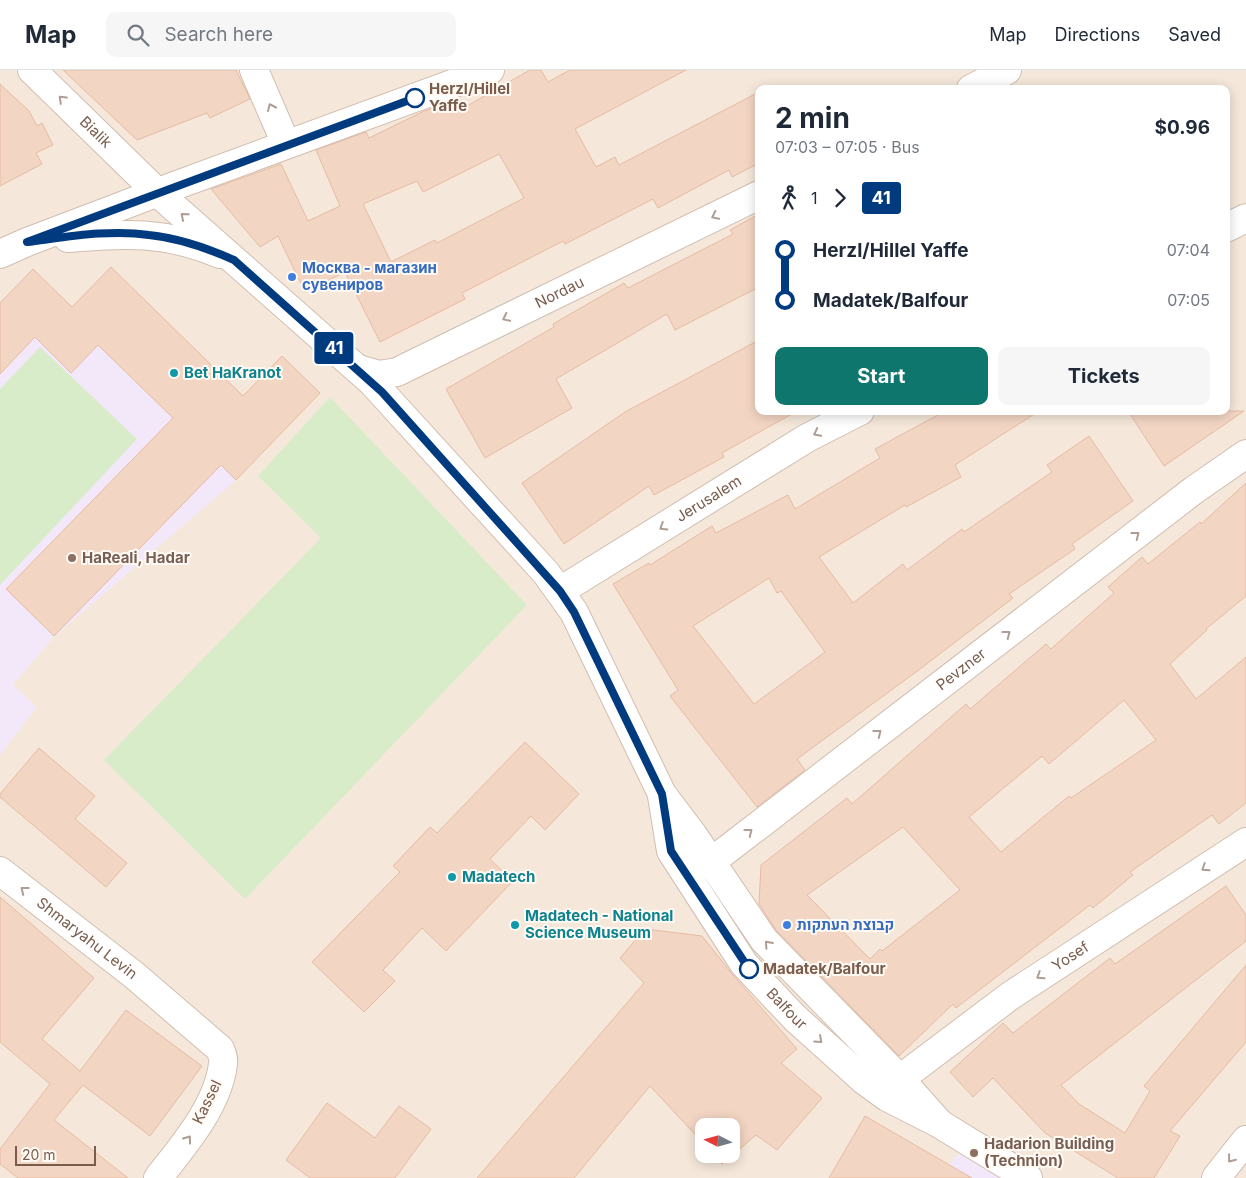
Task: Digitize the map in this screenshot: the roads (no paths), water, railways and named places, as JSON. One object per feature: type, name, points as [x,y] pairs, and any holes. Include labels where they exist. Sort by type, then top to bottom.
[{"type":"street","name":"Bialik","points":[[32,70],[158,193]]},
{"type":"street","points":[[254,70],[286,144]]},
{"type":"street","points":[[0,254],[27,242],[286,144],[490,70]]},
{"type":"street","points":[[979,85],[1007,70]]},
{"type":"street","name":"Balfour","points":[[158,193],[382,392],[560,591],[574,612],[662,794],[693,834],[764,940],[900,1079],[940,1124]]},
{"type":"street","name":"Nordau","points":[[358,369],[379,375],[397,372],[755,197]]},
{"type":"street","points":[[1230,226],[1246,218]]},
{"type":"street","name":"Balfour","points":[[27,242],[104,234],[148,234],[192,244],[234,260]]},
{"type":"street","name":"Jerusalem","points":[[560,591],[807,438],[852,415]]},
{"type":"street","name":"Pevzner","points":[[711,862],[1194,490],[1246,454]]},
{"type":"street","name":"Balfour","points":[[662,794],[671,851],[744,964],[795,1018],[865,1081],[887,1097],[940,1124],[1028,1178]]},
{"type":"street","name":"Yosef","points":[[900,1079],[1010,996],[1246,842]]},
{"type":"street","points":[[671,851],[695,864],[711,862]]},
{"type":"street","name":"Shmaryahu Levin","points":[[0,870],[172,1007]]},
{"type":"street","name":"Kassel","points":[[158,1178],[192,1134],[208,1107],[219,1082],[224,1062],[220,1049],[172,1007]]},
{"type":"street","points":[[1216,1178],[1246,1140]]},
{"type":"place","name":"Herzl/Hillel Yaffe","points":[[415,98]]},
{"type":"place","name":"Москва - магазин сувениров","points":[[292,277]]},
{"type":"place","name":"Bet HaKranot","points":[[174,373]]},
{"type":"place","name":"HaReali, Hadar","points":[[72,558]]},
{"type":"place","name":"Madatech","points":[[452,877]]},
{"type":"place","name":"Madatech - National Science Museum","points":[[515,925]]},
{"type":"place","name":"קבוצת העתקות","points":[[787,925]]},
{"type":"place","name":"Madatek/Balfour","points":[[749,969]]},
{"type":"place","name":"Hadarion Building (Technion)","points":[[974,1153]]}]
